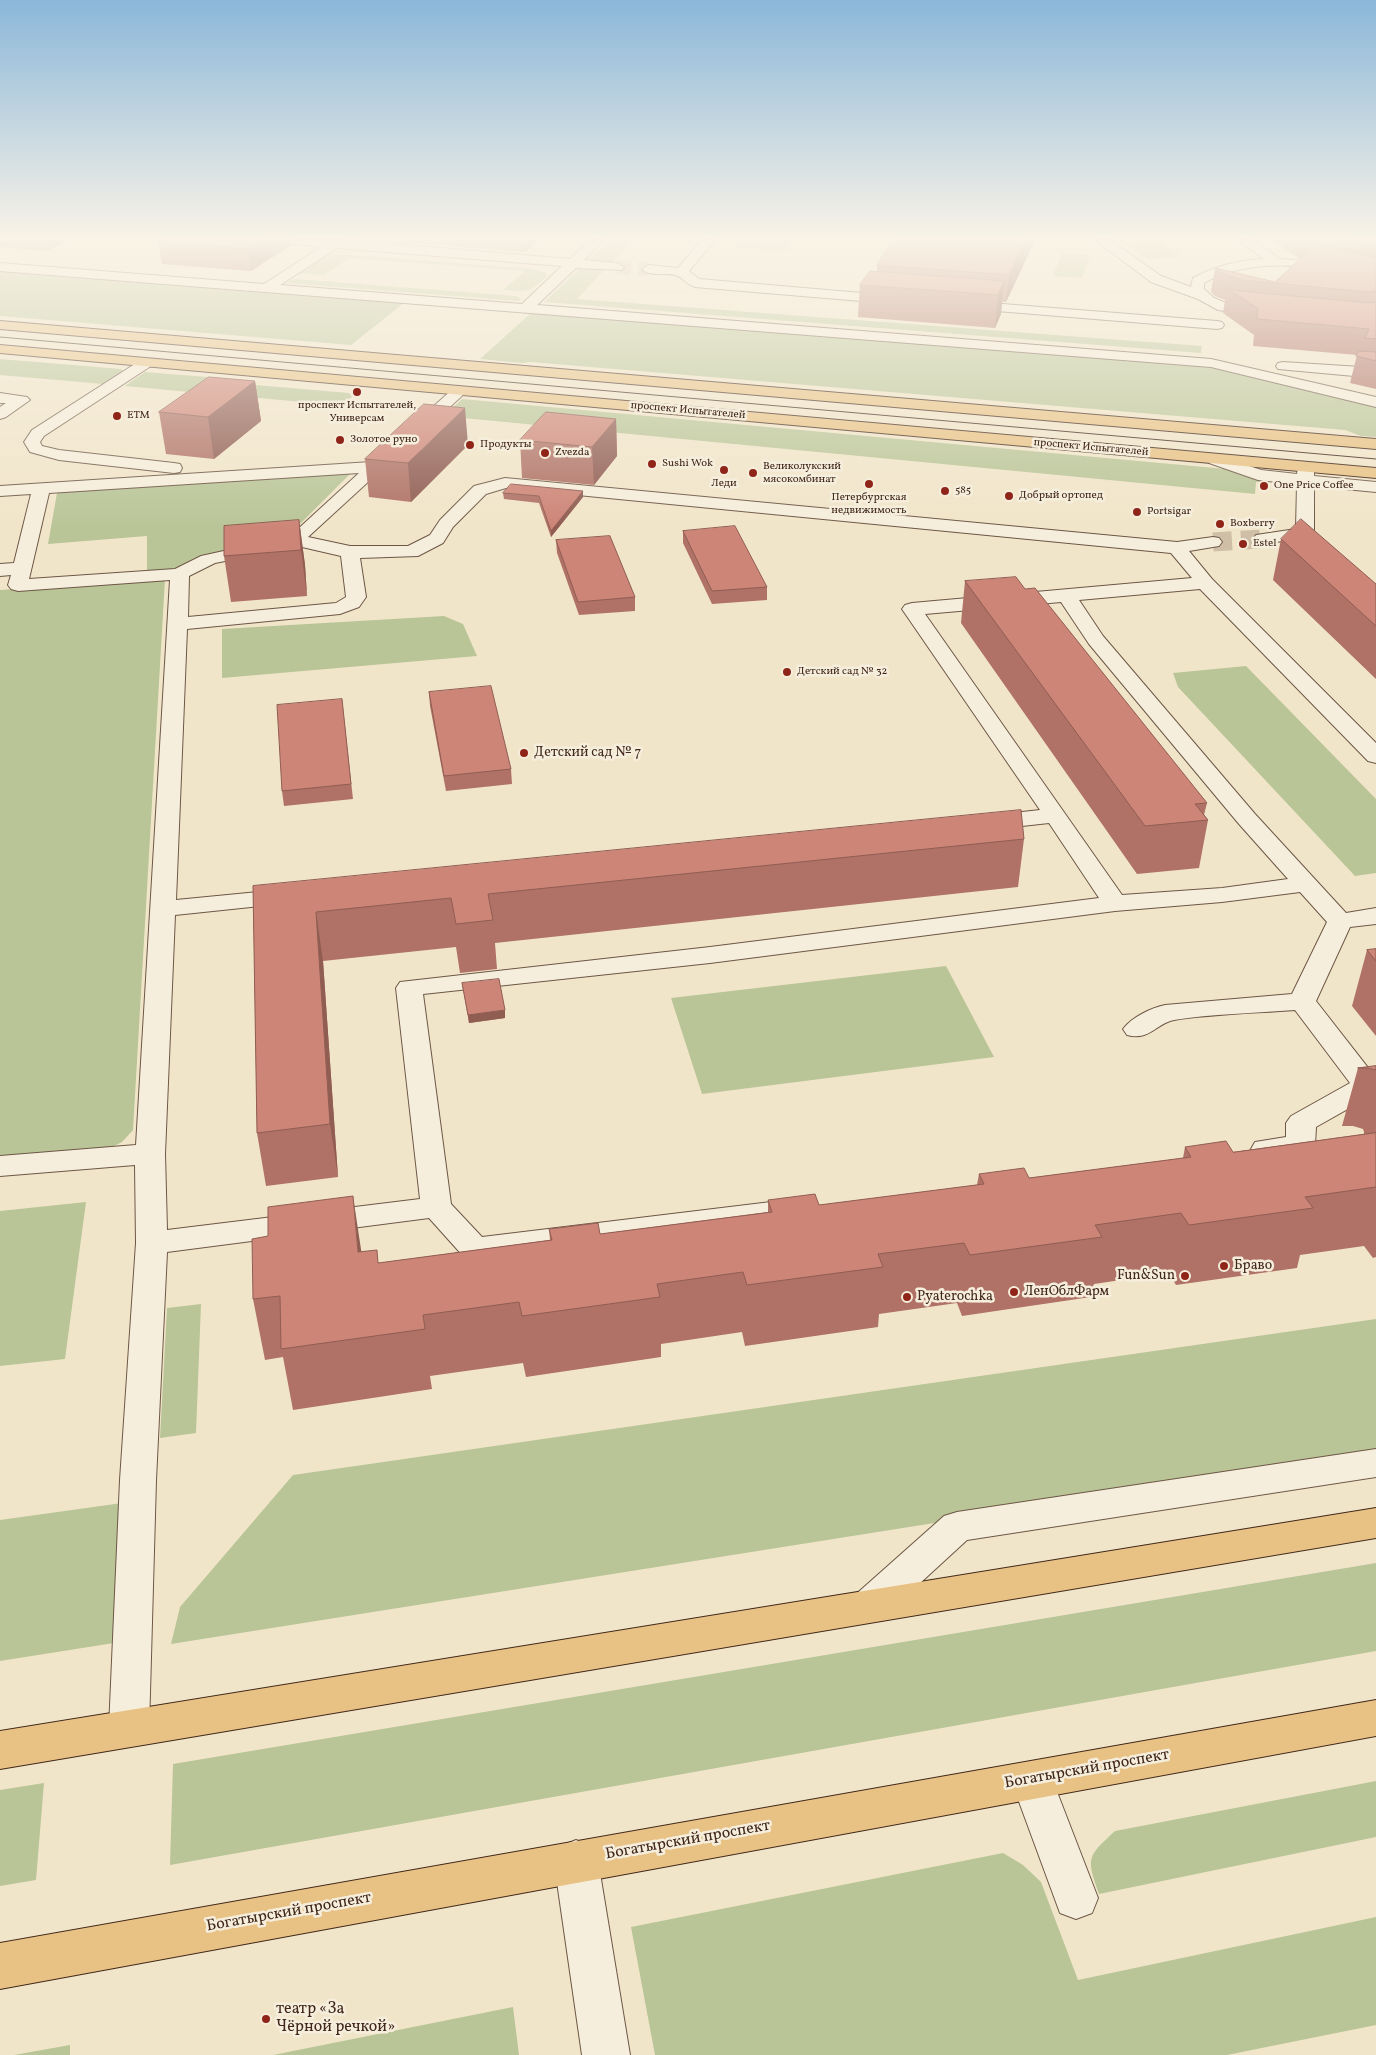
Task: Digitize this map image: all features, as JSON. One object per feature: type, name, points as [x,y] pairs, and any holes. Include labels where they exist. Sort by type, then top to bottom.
[{"type":"main road","name":"проспект Испытателей","points":[[126,336],[1376,444]]},
{"type":"main road","name":"проспект Испытателей","points":[[0,349],[1215,459]]},
{"type":"main road","points":[[1306,473],[1376,473]]},
{"type":"main road","points":[[0,1750],[1376,1523]]},
{"type":"main road","name":"Богатырский проспект","points":[[0,1966],[1376,1718]]},
{"type":"street","points":[[945,336],[1212,353],[1376,373]]},
{"type":"street","points":[[1212,353],[1215,336]]},
{"type":"street","points":[[1212,353],[1376,402]]},
{"type":"street","points":[[146,363],[38,433],[32,442],[36,449],[59,455],[247,476]]},
{"type":"street","points":[[41,489],[18,584],[180,574],[198,562],[215,557],[278,546],[295,540],[459,391]]},
{"type":"street","points":[[0,398],[22,400],[0,414]]},
{"type":"street","points":[[1215,459],[1258,475],[1306,473],[1376,486]]},
{"type":"street","points":[[0,492],[374,468]]},
{"type":"street","points":[[1262,539],[1305,533],[1306,473]]},
{"type":"street","points":[[295,540],[350,552],[411,552],[437,539],[446,524],[480,490],[505,483],[1177,548],[1213,542]]},
{"type":"street","points":[[1177,548],[1205,583],[1376,756]]},
{"type":"street","points":[[178,624],[346,606],[352,603],[356,597],[350,552]]},
{"type":"street","points":[[0,570],[22,568]]},
{"type":"street","points":[[129,1728],[138,1480],[152,1243],[150,1154],[180,574]]},
{"type":"street","points":[[1115,902],[912,609],[1205,583]]},
{"type":"street","points":[[1066,595],[1096,640],[1247,820],[1304,884],[1340,920]]},
{"type":"street","points":[[967,824],[1055,815]]},
{"type":"street","points":[[828,1205],[474,1249],[436,1207],[409,988],[710,955],[1115,902],[1222,895],[1304,884]]},
{"type":"street","points":[[163,909],[309,894]]},
{"type":"street","points":[[1340,920],[1376,916]]},
{"type":"street","points":[[1302,1001],[1340,920]]},
{"type":"street","points":[[1137,1029],[1165,1013],[1302,1001]]},
{"type":"street","points":[[1241,1153],[1313,1143],[1301,1123],[1366,1086],[1302,1001]]},
{"type":"street","points":[[0,1166],[150,1154]]},
{"type":"street","points":[[152,1243],[436,1207]]},
{"type":"street","points":[[868,1607],[957,1527],[1376,1463]]},
{"type":"street","points":[[1032,1780],[1076,1898]]},
{"type":"street","points":[[576,1862],[606,2055]]},
{"type":"green space","points":[[241,336],[362,336],[351,345]]},
{"type":"green space","points":[[506,336],[826,336],[1213,366],[1376,405],[1376,437],[1361,436],[1345,430],[480,359]]},
{"type":"green space","points":[[981,336],[1068,336],[1202,346],[1201,353]]},
{"type":"green space","points":[[0,359],[121,369],[123,371],[103,384],[0,375]]},
{"type":"green space","points":[[145,372],[220,378],[200,393],[125,386]]},
{"type":"green space","points":[[232,383],[349,393],[352,397],[344,403],[335,405],[216,394]]},
{"type":"green space","points":[[462,399],[1237,470],[1263,479],[1262,482],[1256,482],[1255,494],[453,417],[446,414]]},
{"type":"green space","points":[[352,472],[287,537],[194,558],[176,569],[147,571],[147,536],[48,544],[57,493]]},
{"type":"green space","points":[[165,579],[133,1130],[122,1142],[104,1151],[0,1161],[0,590]]},
{"type":"green space","points":[[444,616],[463,624],[477,656],[222,678],[222,629]]},
{"type":"green space","points":[[1246,666],[1376,799],[1376,873],[1355,876],[1178,687],[1173,673]]},
{"type":"green space","points":[[946,966],[994,1057],[702,1094],[671,998]]},
{"type":"green space","points":[[86,1202],[65,1359],[0,1366],[0,1211]]},
{"type":"green space","points":[[201,1304],[196,1433],[160,1438],[167,1308]]},
{"type":"green space","points":[[1376,1319],[1376,1453],[171,1644],[180,1607],[293,1475]]},
{"type":"green space","points":[[122,1503],[114,1643],[0,1661],[0,1520]]},
{"type":"green space","points":[[1376,1563],[1376,1651],[170,1865],[173,1764]]},
{"type":"green space","points":[[1376,1781],[1376,1837],[1099,1894],[1092,1872],[1092,1858],[1099,1847],[1115,1831]]},
{"type":"green space","points":[[44,1783],[36,1880],[0,1886],[0,1790]]},
{"type":"green space","points":[[1003,1853],[1023,1865],[1041,1882],[1078,1980],[1376,1917],[1376,2025],[1227,2055],[655,2055],[631,1927]]},
{"type":"green space","points":[[513,2007],[519,2055],[273,2055]]},
{"type":"green space","points":[[70,2045],[70,2055],[14,2055]]},
{"type":"building","points":[[1366,336],[1376,336],[1376,339],[1365,338]]},
{"type":"building","points":[[1359,351],[1376,352],[1376,361],[1356,356]]},
{"type":"building","points":[[209,377],[255,381],[208,417],[159,412]]},
{"type":"building","points":[[424,404],[465,408],[408,463],[365,459]]},
{"type":"building","points":[[546,412],[616,419],[592,447],[520,440]]},
{"type":"building","points":[[511,484],[583,491],[551,531],[539,496],[503,493]]},
{"type":"building","points":[[1301,519],[1376,584],[1376,626],[1281,539]]},
{"type":"building","points":[[299,520],[301,550],[224,556],[224,526]]},
{"type":"building","points":[[735,526],[767,587],[712,591],[683,531]]},
{"type":"building","points":[[610,536],[635,597],[578,602],[556,540]]},
{"type":"building","points":[[1016,577],[1025,589],[1035,588],[1207,803],[1195,804],[1208,820],[1145,826],[965,581]]},
{"type":"building","points":[[491,686],[511,769],[444,776],[429,692]]},
{"type":"building","points":[[342,699],[351,784],[282,791],[277,705]]},
{"type":"building","points":[[1021,810],[1024,839],[488,894],[493,920],[456,924],[451,898],[316,912],[330,1124],[257,1133],[253,886]]},
{"type":"building","points":[[1376,949],[1376,961],[1367,950]]},
{"type":"building","points":[[499,979],[505,1010],[468,1015],[462,983]]},
{"type":"building","points":[[1376,1066],[1376,1070],[1358,1068]]},
{"type":"building","points":[[1376,1133],[1376,1187],[1305,1197],[1313,1208],[1189,1225],[1181,1213],[1095,1225],[1102,1237],[970,1255],[964,1243],[878,1254],[883,1267],[747,1285],[743,1272],[657,1284],[660,1297],[522,1316],[519,1302],[423,1315],[425,1329],[281,1349],[280,1296],[253,1299],[252,1239],[268,1236],[268,1207],[353,1196],[358,1252],[377,1250],[378,1263],[552,1240],[549,1229],[598,1223],[600,1234],[772,1212],[768,1200],[815,1194],[819,1205],[984,1184],[979,1174],[1024,1168],[1029,1178],[1191,1157],[1185,1147],[1226,1141],[1233,1152]]},
{"type":"tunnel","points":[[1213,542],[1262,539]]},
{"type":"tram line","points":[[0,337],[1376,459]]},
{"type":"place","name":"проспект Испытателей, Универсам","points":[[357,392]]},
{"type":"place","name":"ETM","points":[[117,416]]},
{"type":"place","name":"Золотое руно","points":[[340,440]]},
{"type":"place","name":"Продукты","points":[[470,445]]},
{"type":"place","name":"Zvezda","points":[[545,453]]},
{"type":"place","name":"Sushi Wok","points":[[652,464]]},
{"type":"place","name":"Леди","points":[[724,470]]},
{"type":"place","name":"Великолукский мясокомбинат","points":[[753,473]]},
{"type":"place","name":"Петербургская недвижимость","points":[[869,484]]},
{"type":"place","name":"One Price Coffee","points":[[1264,486]]},
{"type":"place","name":"585","points":[[945,491]]},
{"type":"place","name":"Добрый ортопед","points":[[1009,496]]},
{"type":"place","name":"Portsigar","points":[[1137,512]]},
{"type":"place","name":"Boxberry","points":[[1220,524]]},
{"type":"place","name":"Estel","points":[[1243,544]]},
{"type":"place","name":"Детский сад № 32","points":[[787,672]]},
{"type":"place","name":"Детский сад № 7","points":[[524,753]]},
{"type":"place","name":"Браво","points":[[1224,1266]]},
{"type":"place","name":"Fun&Sun","points":[[1185,1276]]},
{"type":"place","name":"ЛенОблФарм","points":[[1014,1292]]},
{"type":"place","name":"Pyaterochka","points":[[907,1297]]},
{"type":"place","name":"театр «За Чёрной речкой»","points":[[266,2019]]}]
